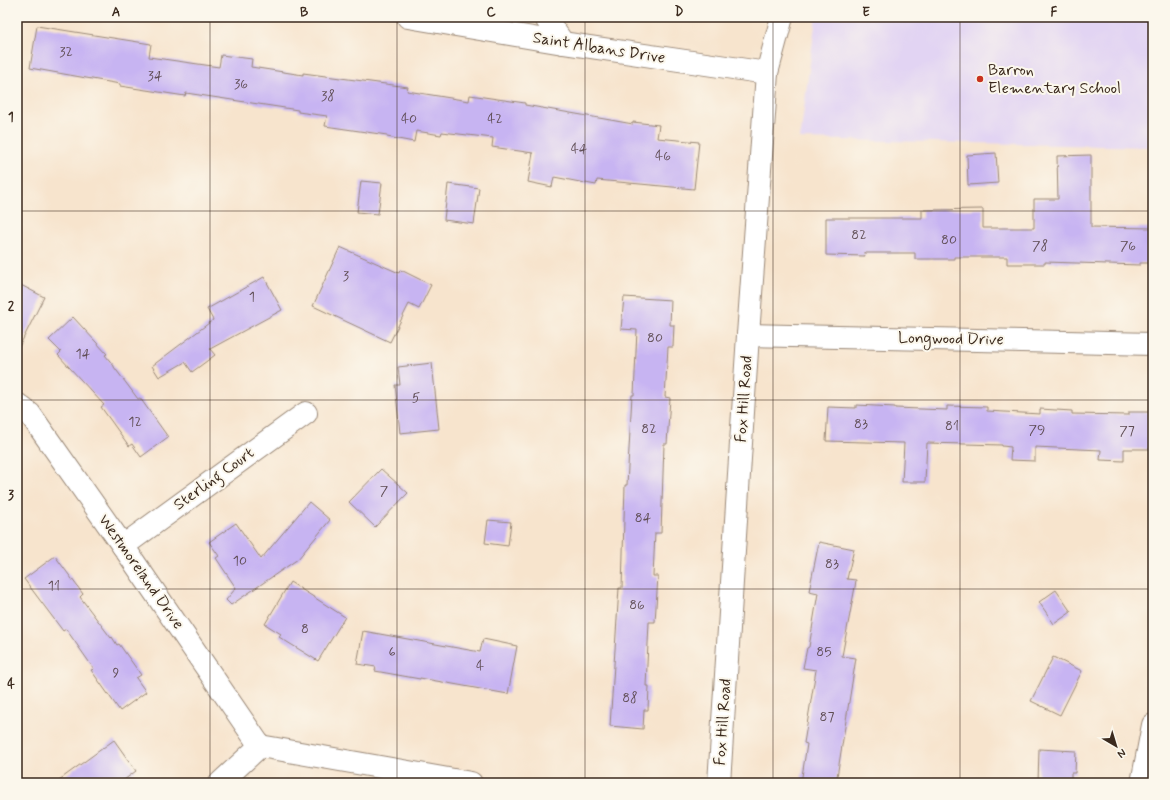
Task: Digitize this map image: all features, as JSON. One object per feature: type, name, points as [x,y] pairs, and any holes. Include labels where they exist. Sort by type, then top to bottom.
[{"type":"street","name":"Saint Albans Drive","points":[[408,17],[563,43],[767,73]]},
{"type":"street","points":[[544,17],[563,43]]},
{"type":"street","name":"Fox Hill Road","points":[[719,783],[748,335],[767,73],[782,17]]},
{"type":"street","name":"Longwood Drive","points":[[748,335],[1153,344]]},
{"type":"street","name":"Westmoreland Drive","points":[[17,404],[30,414],[123,546],[260,746]]},
{"type":"street","name":"Sterling Court","points":[[123,546],[306,413]]},
{"type":"street","points":[[1142,783],[1153,725]]},
{"type":"street","points":[[220,783],[260,746],[471,783]]},
{"type":"shaded area","name":"Barron Elementary School","points":[[816,17],[1153,17],[1153,147],[800,139]]},
{"type":"building","points":[[37,26],[151,44],[149,57],[219,67],[221,55],[252,59],[251,67],[303,75],[303,73],[408,87],[407,91],[469,101],[470,95],[525,103],[525,105],[633,124],[633,122],[659,125],[657,138],[699,142],[694,189],[597,180],[596,185],[554,177],[552,187],[528,182],[533,153],[492,147],[493,138],[442,132],[441,135],[416,131],[414,142],[387,137],[387,135],[325,126],[327,116],[298,112],[298,110],[186,93],[185,96],[120,86],[120,84],[30,68]]},
{"type":"building","points":[[996,153],[998,183],[968,185],[967,155]]},
{"type":"building","points":[[1091,155],[1091,227],[1153,228],[1153,263],[1140,263],[1140,265],[1045,262],[1045,264],[1007,264],[1007,257],[915,259],[915,253],[864,253],[865,256],[826,255],[826,218],[922,218],[922,210],[983,209],[983,228],[1034,228],[1034,199],[1058,199],[1057,156]]},
{"type":"building","points":[[361,181],[382,183],[378,214],[357,212]]},
{"type":"building","points":[[448,184],[479,188],[474,224],[444,220]]},
{"type":"building","points":[[340,247],[399,273],[400,270],[403,271],[431,285],[419,309],[409,304],[390,342],[313,306]]},
{"type":"building","points":[[264,277],[282,310],[210,349],[215,355],[192,372],[185,362],[159,377],[152,366],[213,320],[207,309]]},
{"type":"building","points":[[17,283],[44,297],[17,351]]},
{"type":"building","points":[[624,297],[671,300],[670,325],[674,325],[673,347],[668,347],[665,397],[670,398],[667,444],[664,444],[661,533],[655,533],[653,576],[658,576],[655,622],[649,622],[646,686],[649,686],[648,710],[644,710],[643,729],[610,726],[619,588],[622,588],[625,485],[627,485],[632,395],[634,395],[637,330],[621,329]]},
{"type":"building","points":[[73,317],[107,354],[105,355],[138,399],[140,398],[168,437],[141,457],[132,444],[129,446],[101,407],[104,405],[58,355],[61,352],[49,340]]},
{"type":"building","points":[[432,363],[439,429],[400,433],[395,385],[400,385],[398,367]]},
{"type":"building","points":[[856,405],[947,410],[947,406],[987,407],[987,411],[1040,414],[1040,409],[1072,411],[1072,414],[1129,415],[1129,412],[1153,412],[1153,449],[1124,449],[1124,461],[1100,460],[1101,450],[1035,447],[1035,461],[1010,460],[1011,447],[1002,445],[927,443],[925,482],[902,482],[904,443],[826,441],[828,407],[856,408]]},
{"type":"building","points":[[381,469],[408,493],[375,527],[349,502]]},
{"type":"building","points":[[309,502],[330,520],[298,559],[231,605],[226,600],[236,588],[216,558],[219,556],[209,542],[236,523],[261,559]]},
{"type":"building","points":[[488,520],[511,522],[508,546],[485,543]]},
{"type":"building","points":[[819,542],[854,549],[847,579],[856,580],[842,656],[856,658],[836,783],[801,783],[807,744],[804,743],[816,670],[803,668],[807,648],[809,647],[818,593],[809,591]]},
{"type":"building","points":[[55,556],[83,594],[80,597],[111,638],[112,637],[117,645],[119,644],[141,675],[136,678],[146,692],[120,711],[91,670],[94,669],[66,629],[63,631],[24,579]]},
{"type":"building","points":[[290,582],[345,617],[318,661],[279,637],[281,634],[265,624]]},
{"type":"building","points":[[1056,590],[1071,612],[1054,624],[1039,602]]},
{"type":"building","points":[[363,631],[480,652],[483,639],[517,646],[508,694],[375,671],[376,667],[357,664]]},
{"type":"building","points":[[1053,657],[1082,671],[1060,715],[1031,701]]},
{"type":"building","points":[[114,740],[136,771],[120,783],[55,783]]},
{"type":"building","points":[[1039,749],[1076,751],[1075,773],[1071,773],[1071,783],[1038,783]]},
{"type":"place","name":"Barron Elementary School","points":[[980,79]]}]
